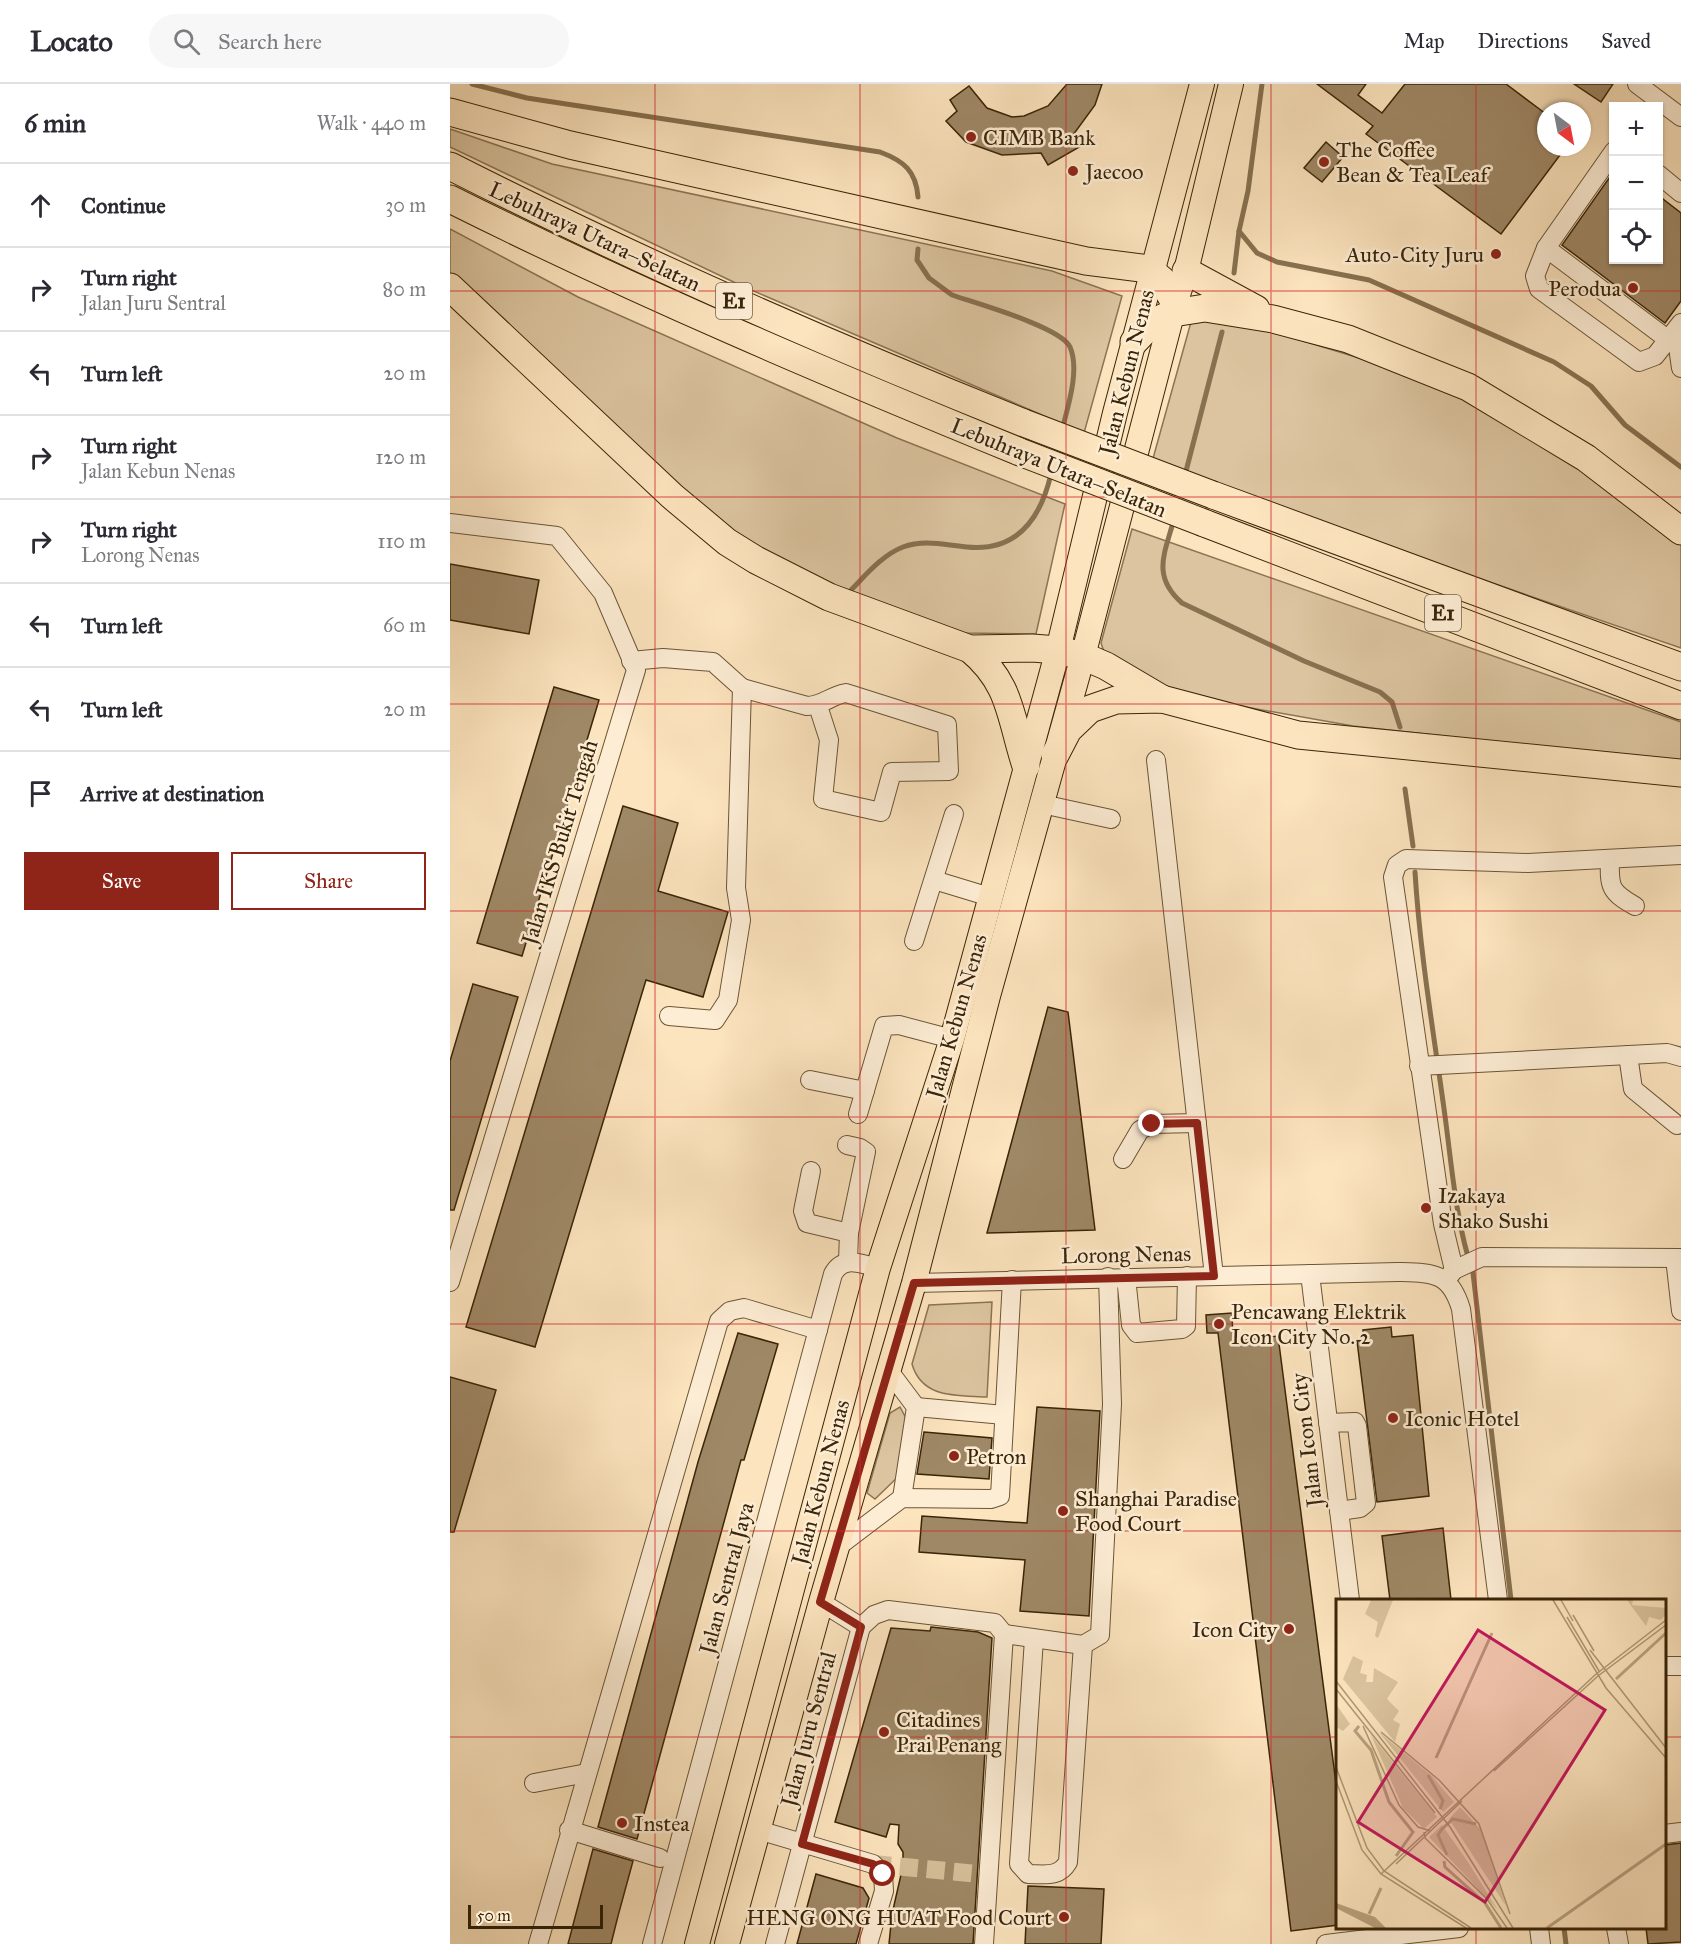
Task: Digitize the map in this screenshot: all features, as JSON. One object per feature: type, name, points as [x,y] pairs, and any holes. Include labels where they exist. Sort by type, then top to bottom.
[{"type":"highway","points":[[450,112],[570,145],[1086,261],[1155,260],[1174,308]]},
{"type":"highway","name":"Lebuhraya Utara–Selatan","points":[[450,166],[625,252],[772,318],[1024,423],[1681,667]]},
{"type":"highway","name":"Lebuhraya Utara–Selatan","points":[[450,199],[699,317],[1020,452],[1681,706]]},
{"type":"highway","points":[[1186,271],[1273,319]]},
{"type":"highway","points":[[450,287],[672,496],[727,542],[756,560],[829,597],[970,649],[1071,653],[1106,666],[1162,699],[1298,735],[1681,773]]},
{"type":"highway","points":[[1134,342],[1152,323],[1174,308],[1205,308],[1273,319],[1348,339],[1468,387],[1586,458],[1681,531]]},
{"type":"highway","points":[[970,649],[985,661],[1005,691],[1026,766]]},
{"type":"highway","points":[[1054,754],[1068,730],[1090,709],[1116,700],[1162,699]]},
{"type":"main road","name":"Jalan Kebun Nenas","points":[[727,1944],[820,1602],[914,1283],[988,996],[1042,804],[1054,754],[1071,653],[1134,342],[1202,84]]},
{"type":"main road","name":"Jalan Kebun Nenas","points":[[697,1944],[878,1268],[952,1039],[1026,766],[1071,653],[1186,271],[1231,84]]},
{"type":"street","points":[[1637,84],[1653,102]]},
{"type":"street","points":[[1663,107],[1681,117]]},
{"type":"street","points":[[1610,156],[1546,248],[1535,276],[1539,289],[1639,362],[1655,356],[1681,323]]},
{"type":"street","points":[[1663,177],[1681,193]]},
{"type":"street","points":[[1546,248],[1678,346],[1681,368]]},
{"type":"street","name":"Jalan IKS Bukit Tengah","points":[[450,523],[557,536],[603,593],[636,670],[450,1282]]},
{"type":"street","points":[[631,661],[663,658],[713,662],[742,688],[807,706],[818,706],[831,696],[846,693],[947,725],[949,771],[892,772],[881,812],[823,799],[829,740],[818,706]]},
{"type":"street","points":[[669,1016],[715,1020],[728,1000],[741,920],[736,888],[742,688]]},
{"type":"street","points":[[1156,760],[1214,1276]]},
{"type":"street","points":[[1042,804],[1111,819]]},
{"type":"street","points":[[914,941],[954,814]]},
{"type":"street","points":[[1498,1599],[1461,1309],[1443,1224],[1431,1065],[1393,878],[1397,865],[1406,859],[1528,864],[1681,855]]},
{"type":"street","points":[[1610,859],[1610,884],[1618,896],[1635,906]]},
{"type":"street","points":[[934,880],[990,897]]},
{"type":"street","points":[[858,1114],[884,1026],[899,1025],[952,1039]]},
{"type":"street","points":[[1431,1065],[1667,1053],[1681,1057]]},
{"type":"street","points":[[1628,1055],[1633,1089],[1677,1125]]},
{"type":"street","points":[[810,1080],[865,1091]]},
{"type":"street","points":[[1124,1159],[1140,1130],[1152,1124],[1197,1123]]},
{"type":"street","points":[[847,1145],[866,1152],[849,1233],[848,1261],[878,1268]]},
{"type":"street","points":[[811,1171],[803,1211],[807,1223],[849,1233]]},
{"type":"street","points":[[1455,1272],[1482,1257],[1678,1258],[1681,1311]]},
{"type":"street","name":"Jalan Sentral Jaya","points":[[652,1944],[833,1274],[838,1265],[848,1261]]},
{"type":"street","name":"Lorong Nenas","points":[[914,1283],[1117,1277],[1455,1272]]},
{"type":"street","name":"Jalan Icon City","points":[[1310,1274],[1350,1599]]},
{"type":"street","points":[[1117,1277],[1131,1325],[1137,1333],[1182,1329],[1186,1326],[1187,1276]]},
{"type":"street","points":[[820,1602],[861,1627],[874,1615],[888,1610],[995,1623],[1004,1634],[1083,1645],[1100,1635],[1113,1404],[1117,1277]]},
{"type":"street","points":[[836,1548],[902,1498],[991,1499],[1000,1496],[1012,1280]]},
{"type":"street","points":[[538,1944],[569,1830],[719,1321],[730,1311],[744,1308],[818,1330]]},
{"type":"street","points":[[889,1371],[916,1407],[902,1498]]},
{"type":"street","points":[[916,1407],[1004,1415]]},
{"type":"street","points":[[1328,1423],[1355,1422],[1357,1426],[1366,1503],[1360,1508],[1339,1510]]},
{"type":"street","name":"Jalan Juru Sentral","points":[[775,1944],[861,1627]]},
{"type":"street","points":[[984,1944],[1004,1634]]},
{"type":"street","points":[[1034,1639],[1019,1864],[1028,1874],[1056,1875],[1064,1870],[1068,1862],[1083,1645]]},
{"type":"street","points":[[534,1783],[587,1773]]},
{"type":"street","points":[[569,1830],[660,1858]]},
{"type":"street","name":"Jalan Juru Sentral","points":[[758,1830],[802,1844]]},
{"type":"street","points":[[1666,1834],[1681,1832]]},
{"type":"street","points":[[802,1844],[873,1864],[883,1874],[884,1891],[868,1944]]},
{"type":"street","points":[[1326,1944],[1450,1929]]},
{"type":"street","points":[[1539,1929],[1541,1944]]},
{"type":"street","points":[[1616,1929],[1619,1944]]},
{"type":"shaded area","points":[[450,129],[552,164],[1052,271],[1122,296],[1084,433],[742,286],[450,147]]},
{"type":"shaded area","points":[[450,229],[578,297],[897,438],[1065,504],[1036,634],[965,633],[789,570],[718,525],[450,279]]},
{"type":"shaded area","points":[[1227,318],[1425,378],[1510,420],[1681,541],[1681,648],[1402,552],[1152,462],[1191,322]]},
{"type":"shaded area","points":[[1132,529],[1681,722],[1681,762],[1353,726],[1212,701],[1153,683],[1105,655],[1101,643]]},
{"type":"shaded area","points":[[992,1302],[987,1397],[942,1393],[924,1384],[912,1364],[929,1305]]},
{"type":"shaded area","points":[[900,1407],[908,1422],[903,1472],[875,1499],[867,1493],[890,1413]]},
{"type":"building","points":[[1067,84],[1102,84],[1095,105],[1073,135],[1081,146],[1048,165],[1041,153],[1002,155],[966,142],[946,121],[957,111],[950,100],[969,86],[987,108],[1012,117],[1024,116],[1048,106]]},
{"type":"building","points":[[1317,84],[1366,84],[1358,95],[1382,113],[1405,84],[1506,84],[1537,107],[1537,156],[1559,156],[1501,234],[1366,134],[1373,126]]},
{"type":"building","points":[[1574,84],[1613,84],[1601,102]]},
{"type":"building","name":"The Coffee Bean & Tea Leaf","points":[[1326,142],[1343,157],[1322,182],[1304,168]]},
{"type":"building","points":[[1609,178],[1609,264],[1663,264],[1663,199],[1681,213],[1681,301],[1665,323],[1562,245]]},
{"type":"building","points":[[450,564],[539,580],[529,634],[450,620]]},
{"type":"building","points":[[554,687],[599,700],[522,956],[477,943]]},
{"type":"building","points":[[623,806],[678,823],[658,891],[728,912],[703,997],[646,980],[535,1347],[466,1327]]},
{"type":"building","points":[[473,984],[518,997],[454,1210],[450,1210],[450,1061]]},
{"type":"building","points":[[1048,1007],[1068,1012],[1095,1230],[987,1233]]},
{"type":"building","points":[[1232,1313],[1233,1341],[1278,1336],[1336,1784],[1336,1925],[1291,1931],[1218,1333],[1207,1333],[1206,1315]]},
{"type":"building","name":"Iconic Hotel","points":[[1391,1327],[1392,1337],[1413,1335],[1429,1496],[1377,1502],[1357,1341],[1364,1340],[1363,1330]]},
{"type":"building","points":[[738,1333],[778,1344],[744,1460],[741,1460],[637,1839],[598,1827],[698,1462]]},
{"type":"building","points":[[450,1377],[496,1390],[454,1532],[450,1532]]},
{"type":"building","name":"Shanghai Paradise Food Court","points":[[1037,1407],[1100,1411],[1089,1616],[1020,1611],[1025,1560],[919,1552],[922,1516],[1027,1523]]},
{"type":"building","name":"Petron","points":[[924,1432],[992,1438],[989,1479],[917,1474]]},
{"type":"building","points":[[1443,1528],[1451,1599],[1390,1599],[1382,1536]]},
{"type":"building","points":[[931,1627],[978,1632],[992,1638],[973,1944],[889,1944],[892,1914],[903,1866],[903,1852],[898,1844],[899,1825],[890,1824],[886,1837],[835,1822],[891,1628],[930,1631]]},
{"type":"building","points":[[1681,1843],[1681,1942],[1648,1944],[1646,1929],[1666,1929],[1666,1845]]},
{"type":"building","points":[[593,1849],[633,1861],[611,1944],[568,1944]]},
{"type":"building","points":[[816,1874],[863,1888],[869,1898],[856,1944],[797,1944]]},
{"type":"building","name":"HENG ONG HUAT Food Court","points":[[1028,1886],[1104,1889],[1101,1944],[1025,1944]]},
{"type":"waterway","points":[[472,84],[527,98],[880,152],[896,159],[907,168],[915,180],[918,197]]},
{"type":"waterway","points":[[1262,84],[1248,191],[1239,231],[1257,253],[1277,262],[1369,280],[1554,362],[1591,386],[1625,425],[1681,467]]},
{"type":"waterway","points":[[1234,273],[1239,231]]},
{"type":"waterway","points":[[918,249],[917,260],[929,278],[952,295],[1035,324],[1063,339],[1070,347],[1073,356],[1073,377],[1062,430]]},
{"type":"waterway","points":[[1185,475],[1222,332]]},
{"type":"waterway","points":[[850,591],[881,560],[903,547],[927,543],[985,547],[1000,544],[1013,537],[1024,529],[1041,504],[1051,474]]},
{"type":"waterway","points":[[1174,519],[1164,553],[1163,574],[1172,593],[1182,603],[1304,661],[1380,692],[1392,702],[1400,727]]},
{"type":"waterway","points":[[1405,789],[1413,846]]},
{"type":"waterway","points":[[1415,872],[1424,964],[1455,1195],[1462,1235],[1473,1273],[1511,1599]]},
{"type":"waterway","points":[[1564,1929],[1566,1944]]},
{"type":"tunnel","points":[[873,1864],[989,1875]]},
{"type":"place","name":"CIMB Bank","points":[[971,137]]},
{"type":"place","name":"The Coffee Bean & Tea Leaf","points":[[1324,162]]},
{"type":"place","name":"Jaecoo","points":[[1073,171]]},
{"type":"place","name":"Auto-City Juru","points":[[1496,254]]},
{"type":"place","name":"Perodua","points":[[1633,288]]},
{"type":"place","name":"Izakaya Shako Sushi","points":[[1426,1208]]},
{"type":"place","name":"Pencawang Elektrik Icon City No. 2","points":[[1219,1324]]},
{"type":"place","name":"Iconic Hotel","points":[[1393,1418]]},
{"type":"place","name":"Petron","points":[[954,1456]]},
{"type":"place","name":"Shanghai Paradise Food Court","points":[[1063,1511]]},
{"type":"place","name":"Icon City","points":[[1289,1629]]},
{"type":"place","name":"Citadines Prai Penang","points":[[884,1732]]},
{"type":"place","name":"Instea","points":[[622,1823]]},
{"type":"place","name":"HENG ONG HUAT Food Court","points":[[1064,1917]]},
{"type":"route","points":[[883,1874],[873,1864],[802,1844],[861,1627],[820,1602],[914,1283],[1214,1276],[1197,1123],[1152,1124]]}]
